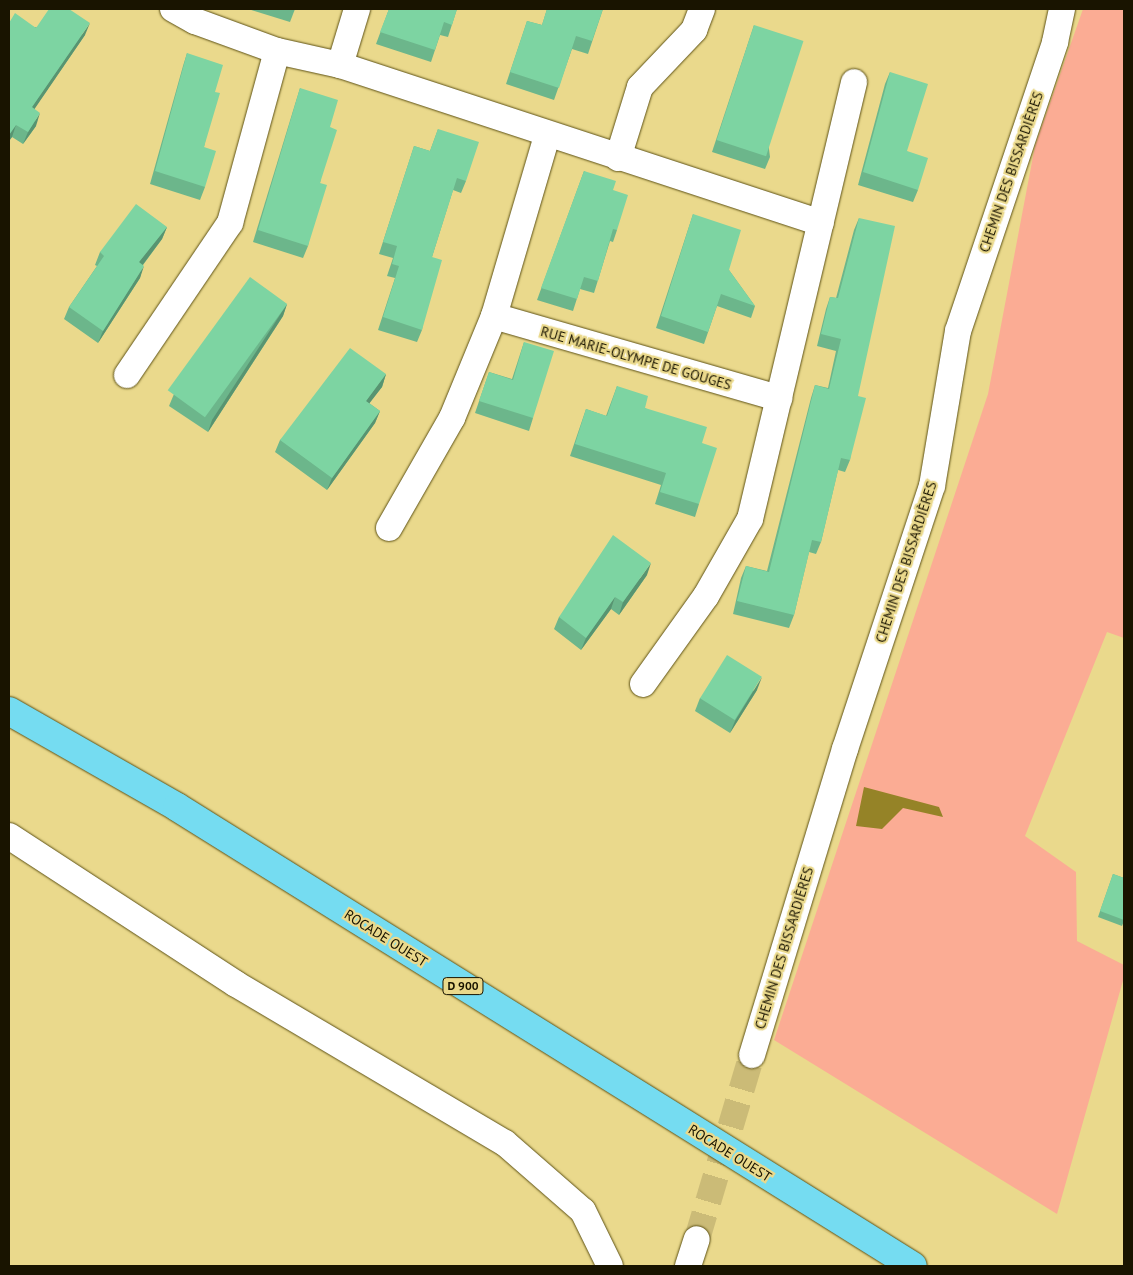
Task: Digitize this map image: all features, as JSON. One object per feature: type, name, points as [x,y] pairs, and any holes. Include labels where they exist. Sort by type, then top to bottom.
[{"type":"main road","name":"ROCADE OUEST","points":[[9,711],[178,807],[913,1266]]},
{"type":"street","points":[[173,9],[195,21],[277,51],[340,65],[547,136],[821,223]]},
{"type":"street","points":[[340,65],[357,9]]},
{"type":"street","points":[[618,158],[640,87],[694,30],[702,9]]},
{"type":"street","name":"CHEMIN DES BISSARDIÈRES","points":[[752,1055],[845,749],[932,486],[958,331],[1055,42],[1062,9]]},
{"type":"street","points":[[127,375],[230,223],[277,51]]},
{"type":"street","points":[[644,684],[706,596],[750,519],[854,82]]},
{"type":"street","points":[[389,528],[452,418],[494,316],[547,136]]},
{"type":"street","name":"RUE MARIE-OLYMPE DE GOUGES","points":[[494,316],[779,398]]},
{"type":"street","points":[[9,836],[236,984],[505,1143],[583,1211],[610,1266]]},
{"type":"street","points":[[688,1266],[697,1239]]},
{"type":"shaded area","points":[[1083,9],[1124,9],[1124,638],[1107,632],[1025,836],[1076,872],[1077,941],[1124,965],[1124,977],[1057,1214],[774,1040],[988,394],[1035,146]]},
{"type":"shaded area","points":[[864,787],[939,807],[943,817],[903,808],[882,829],[856,826]]},
{"type":"building","points":[[49,9],[69,9],[90,23],[32,107],[40,113],[28,132],[16,125],[9,135],[9,23],[15,13],[36,28]]},
{"type":"building","points":[[389,9],[457,9],[452,25],[444,22],[435,50],[380,32]]},
{"type":"building","points":[[547,9],[603,9],[592,41],[576,36],[559,88],[510,72],[527,21],[542,25]]},
{"type":"building","points":[[754,25],[803,41],[766,156],[717,140]]},
{"type":"building","points":[[187,53],[223,65],[215,92],[220,93],[204,147],[216,151],[205,187],[155,171]]},
{"type":"building","points":[[890,72],[928,84],[907,151],[928,158],[918,190],[863,172]]},
{"type":"building","points":[[300,88],[338,100],[330,127],[337,130],[320,183],[327,185],[308,246],[258,230]]},
{"type":"building","points":[[438,129],[479,142],[466,181],[457,178],[432,257],[442,260],[422,330],[383,317],[399,266],[392,264],[397,246],[383,242],[414,146],[430,151]]},
{"type":"building","points":[[584,171],[616,181],[613,190],[628,195],[617,230],[613,229],[598,281],[584,277],[577,299],[541,288]]},
{"type":"building","points":[[136,204],[167,227],[139,262],[144,266],[103,331],[69,307],[104,256],[100,252]]},
{"type":"building","points":[[693,214],[741,230],[729,270],[755,306],[721,294],[708,332],[661,316]]},
{"type":"building","points":[[859,218],[895,226],[858,396],[866,398],[850,460],[841,458],[821,542],[812,540],[794,615],[737,601],[746,566],[769,572],[815,385],[829,389],[841,339],[821,334],[830,297],[838,298]]},
{"type":"building","points":[[250,277],[287,304],[205,417],[168,390]]},
{"type":"building","points":[[524,342],[554,351],[533,418],[479,401],[489,372],[513,380]]},
{"type":"building","points":[[350,348],[386,374],[366,401],[380,411],[332,478],[280,440]]},
{"type":"building","points":[[617,386],[648,396],[645,408],[707,427],[702,443],[717,448],[699,504],[660,492],[666,473],[575,444],[586,409],[607,416]]},
{"type":"building","points":[[613,535],[651,563],[623,602],[615,597],[586,638],[559,617]]},
{"type":"building","points":[[727,655],[762,677],[735,720],[700,698]]},
{"type":"building","points":[[1113,874],[1124,878],[1124,920],[1100,911]]},
{"type":"tunnel","points":[[697,1239],[752,1055]]}]
